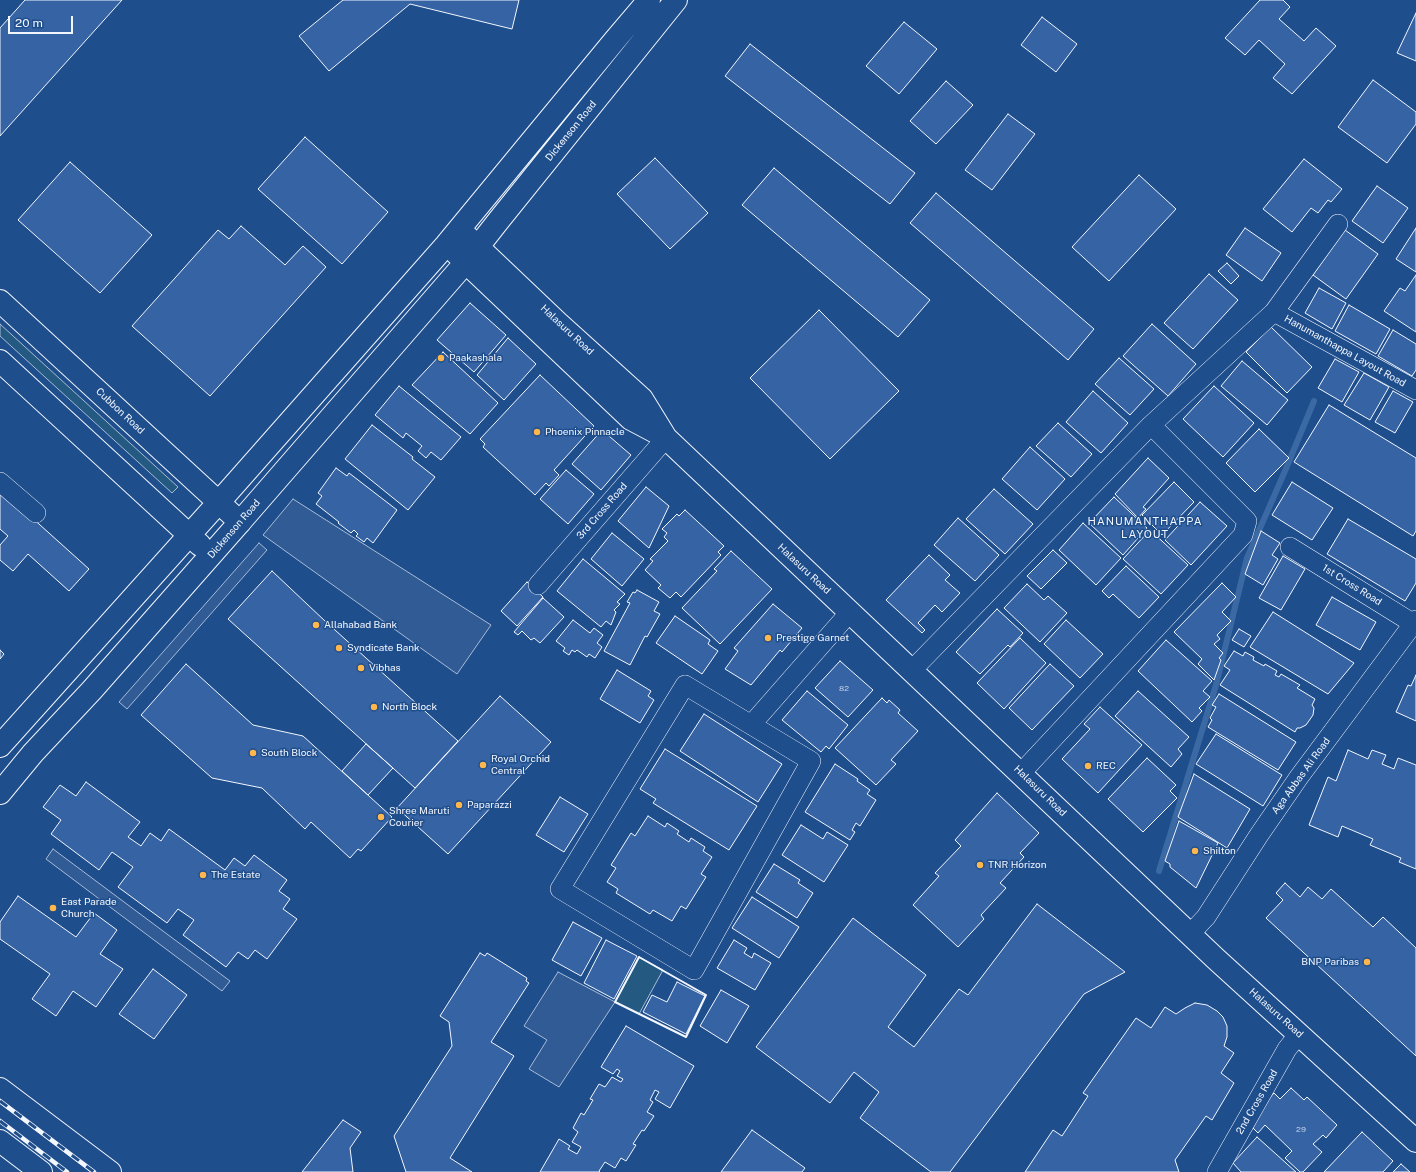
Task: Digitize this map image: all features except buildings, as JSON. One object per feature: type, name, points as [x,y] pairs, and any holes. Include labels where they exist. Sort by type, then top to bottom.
[{"type":"main road","points":[[0,746],[189,536],[453,237],[649,0]]},
{"type":"main road","name":"Dickenson Road","points":[[0,793],[33,753],[92,690],[212,555],[472,255],[676,0]]},
{"type":"main road","points":[[453,237],[472,255]]},
{"type":"main road","name":"Halasuru Road","points":[[472,255],[631,419],[666,438],[1190,934],[1416,1141]]},
{"type":"main road","name":"Cubbon Road","points":[[0,301],[240,522]]},
{"type":"main road","points":[[0,361],[189,536],[212,555]]},
{"type":"main road","points":[[0,1089],[110,1172]]},
{"type":"main road","points":[[0,1141],[41,1172]]},
{"type":"street","points":[[912,670],[1151,426],[1274,312],[1338,224]]},
{"type":"street","name":"Hanumanthappa Layout Road","points":[[1274,312],[1416,390]]},
{"type":"street","points":[[1021,773],[1243,535],[1246,521],[1151,426]]},
{"type":"street","name":"3rd Cross Road","points":[[538,585],[666,438]]},
{"type":"street","points":[[0,482],[36,513]]},
{"type":"street","name":"1st Cross Road","points":[[1290,547],[1415,622]]},
{"type":"street","points":[[751,725],[850,612]]},
{"type":"street","name":"Aga Abbas Ali Road","points":[[1190,934],[1206,917],[1259,835],[1299,777],[1415,622]]},
{"type":"street","points":[[685,685],[751,725],[811,761],[694,970],[560,889],[685,685]]},
{"type":"street","name":"2nd Cross Road","points":[[1217,1172],[1287,1049],[1299,1034]]},
{"type":"shaded area","points":[[0,324],[178,487],[172,493],[0,336]]},
{"type":"shaded area","points":[[293,499],[491,625],[457,674],[263,535]]},
{"type":"shaded area","points":[[259,543],[267,550],[127,709],[119,702]]},
{"type":"shaded area","points":[[53,849],[230,981],[222,991],[46,859]]},
{"type":"shaded area","points":[[639,957],[663,970],[639,1014],[615,1002]]},
{"type":"shaded area","points":[[558,972],[615,1002],[559,1087],[529,1069],[547,1040],[524,1026]]},
{"type":"waterway","points":[[1159,871],[1216,685],[1247,558],[1314,401]]},
{"type":"railway","points":[[0,1101],[94,1172]]},
{"type":"railway","points":[[0,1121],[67,1172]]},
{"type":"wall","points":[[639,957],[706,995],[686,1037],[615,1002],[639,957]]},
{"type":"place","name":"Paakashala","points":[[441,358]]},
{"type":"place","name":"Phoenix Pinnacle","points":[[537,432]]},
{"type":"place","name":"Allahabad Bank","points":[[316,625]]},
{"type":"place","name":"Prestige Garnet","points":[[768,638]]},
{"type":"place","name":"Syndicate Bank","points":[[339,648]]},
{"type":"place","name":"Vibhas","points":[[361,668]]},
{"type":"place","name":"North Block","points":[[374,707]]},
{"type":"place","name":"South Block","points":[[253,753]]},
{"type":"place","name":"Royal Orchid Central","points":[[483,765]]},
{"type":"place","name":"REC","points":[[1088,766]]},
{"type":"place","name":"Paparazzi","points":[[459,805]]},
{"type":"place","name":"Shree Maruti Courier","points":[[381,817]]},
{"type":"place","name":"Shilton","points":[[1195,851]]},
{"type":"place","name":"TNR Horizon","points":[[980,865]]},
{"type":"place","name":"The Estate","points":[[203,875]]},
{"type":"place","name":"East Parade Church","points":[[53,908]]},
{"type":"place","name":"BNP Paribas","points":[[1367,962]]},
{"type":"district","name":"HANUMANTHAPPA LAYOUT","points":[[1145,528]]}]
